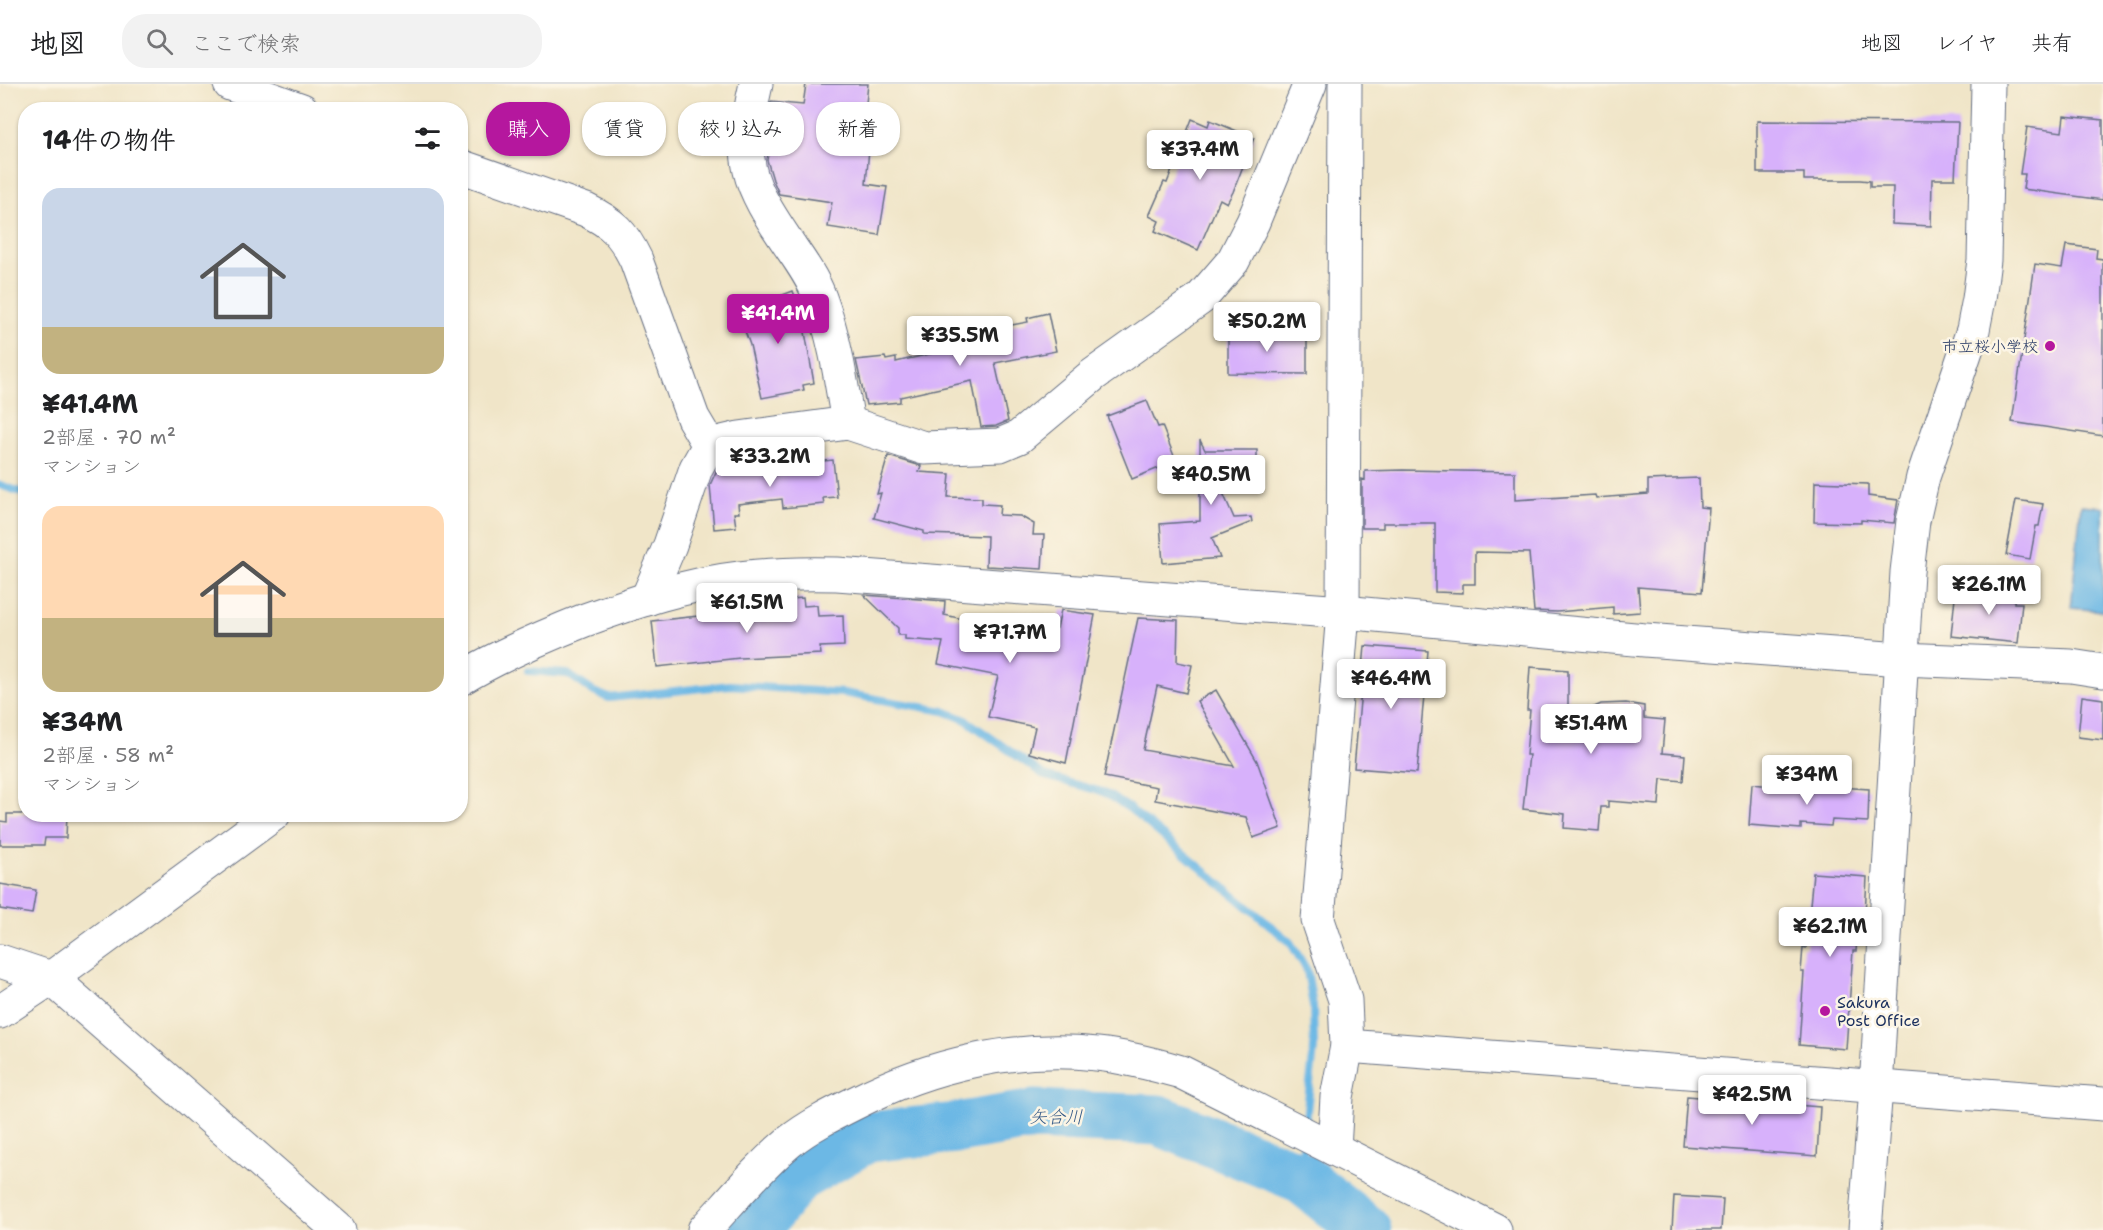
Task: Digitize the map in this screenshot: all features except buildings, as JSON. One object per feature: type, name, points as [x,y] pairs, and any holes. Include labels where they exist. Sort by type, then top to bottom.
[{"type":"street","points":[[230,84],[292,99]]},
{"type":"street","points":[[756,84],[747,132],[746,154],[749,171],[763,206],[808,273],[820,296],[838,365],[848,423]]},
{"type":"street","points":[[647,599],[670,545],[696,468],[709,445],[739,438],[848,423],[924,448],[1000,445],[1018,437],[1093,375],[1201,298],[1233,261],[1253,222],[1310,84]]},
{"type":"street","points":[[1328,1146],[1347,1047],[1345,1000],[1318,920],[1343,612],[1345,84]]},
{"type":"street","points":[[1865,1230],[1876,1088],[1901,659],[1913,521],[1923,477],[1973,330],[1979,299],[1984,260],[1988,84]]},
{"type":"street","points":[[468,169],[586,210],[606,220],[617,229],[636,260],[693,418],[709,445]]},
{"type":"street","points":[[468,675],[556,631],[647,599],[738,578],[796,573],[837,574],[1343,612],[1645,640],[1901,659],[2071,666],[2103,671]]},
{"type":"street","points":[[0,1012],[51,978],[263,822]]},
{"type":"street","points":[[0,961],[51,978],[339,1230]]},
{"type":"street","points":[[1347,1047],[2103,1104]]},
{"type":"street","points":[[704,1230],[790,1142],[828,1117],[870,1095],[949,1066],[1001,1055],[1054,1052],[1097,1054],[1139,1060],[1181,1072],[1495,1230]]},
{"type":"water","points":[[2081,505],[2103,507],[2103,611],[2071,608]]},
{"type":"waterway","points":[[0,485],[18,491]]},
{"type":"waterway","points":[[528,671],[568,674],[594,692],[609,698],[730,685],[843,693],[944,711],[966,720],[1045,776],[1103,792],[1129,808],[1290,942],[1307,970],[1313,1006],[1314,1048],[1305,1128]]},
{"type":"waterway","name":"矢合川","points":[[754,1230],[797,1177],[867,1137],[957,1128],[1034,1115],[1158,1120],[1300,1177],[1366,1230]]},
{"type":"waterway","points":[[1300,1177],[1304,1141]]},
{"type":"place","name":"市立桜小学校","points":[[2050,346]]},
{"type":"place","name":"Sakura Post Office","points":[[1825,1011]]}]
